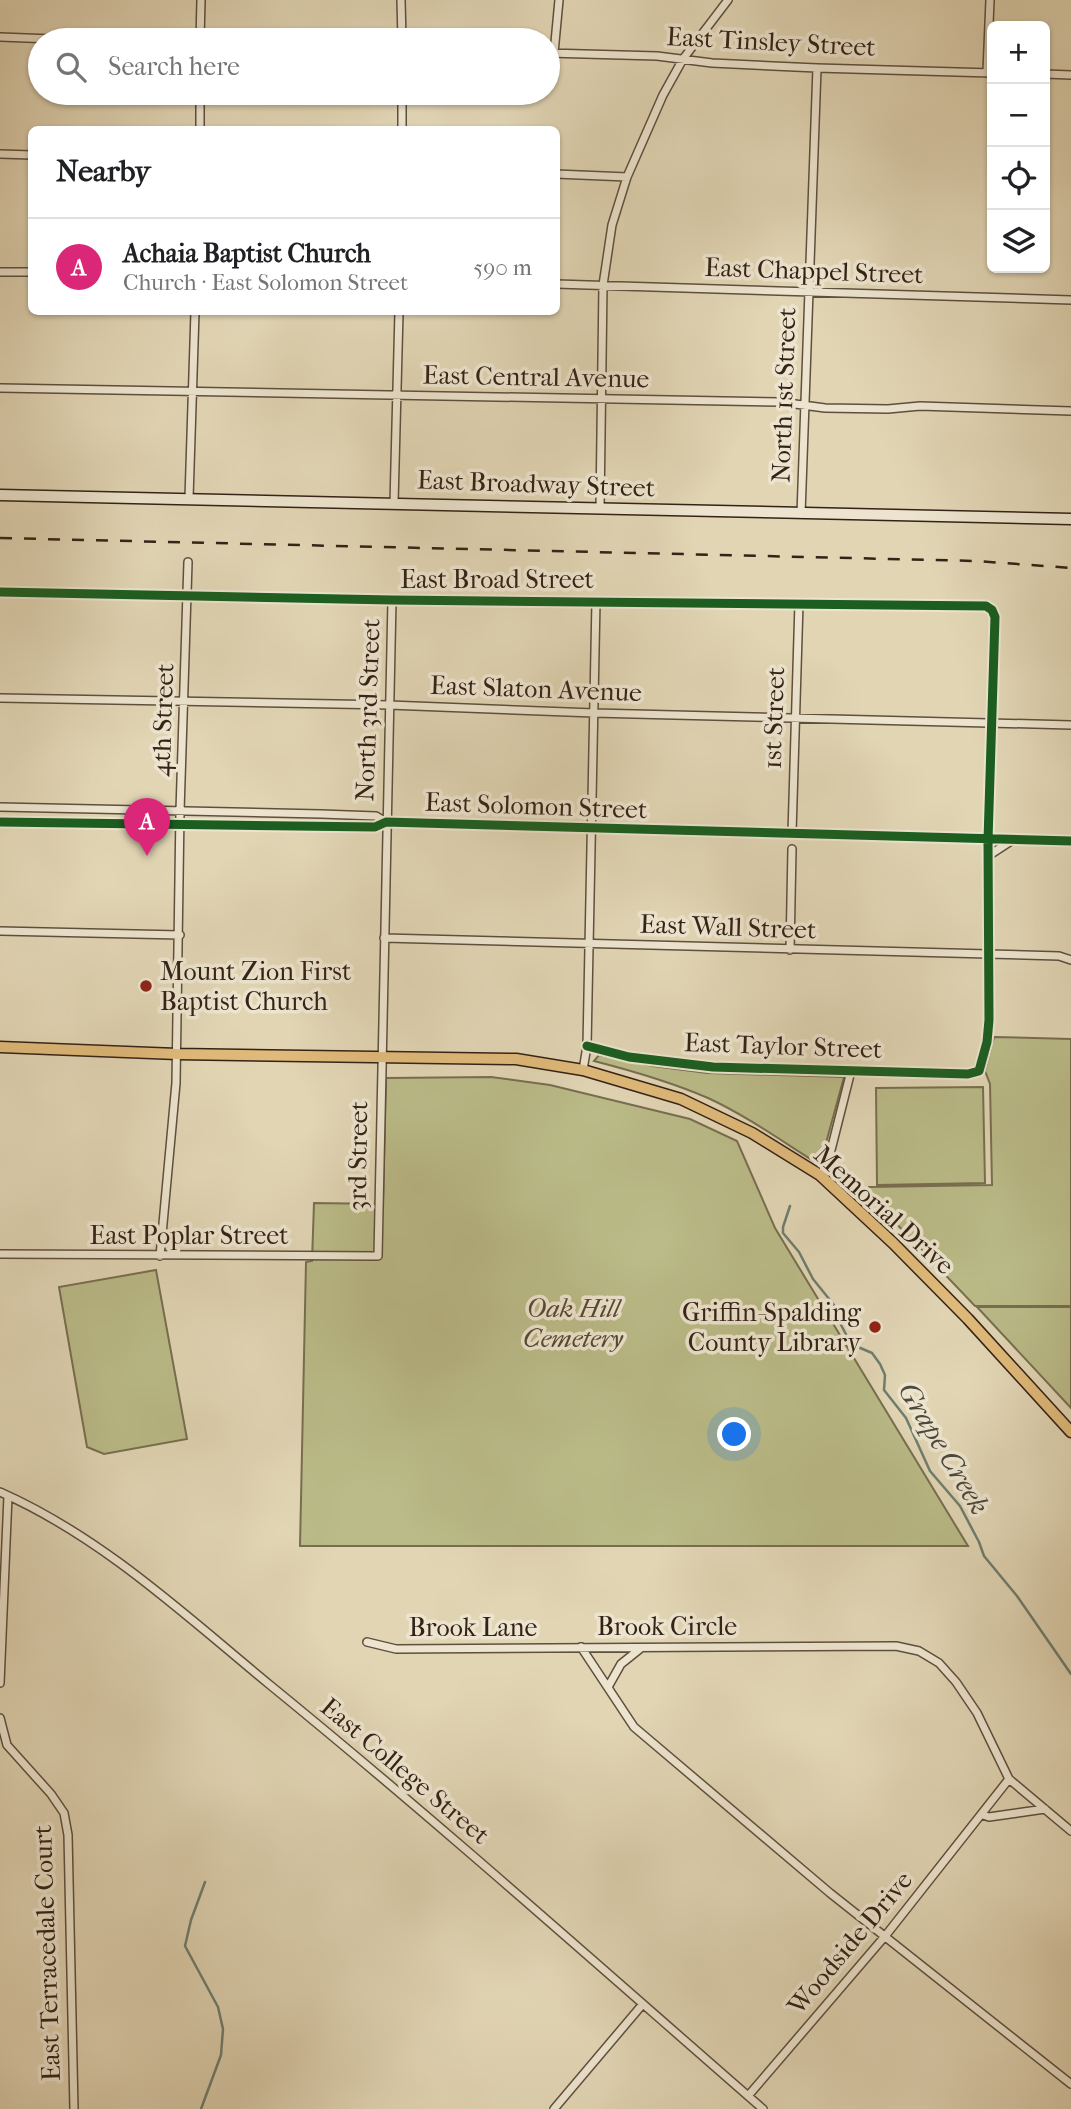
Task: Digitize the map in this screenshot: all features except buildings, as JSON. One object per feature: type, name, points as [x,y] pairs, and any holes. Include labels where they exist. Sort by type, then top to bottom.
[{"type":"main road","name":"East Broadway Street","points":[[0,495],[1071,519]]},
{"type":"main road","points":[[0,1047],[177,1054],[516,1059],[583,1070]]},
{"type":"main road","name":"Memorial Drive","points":[[583,1070],[654,1090],[707,1110],[752,1133],[820,1175],[893,1243],[968,1319],[1071,1432]]},
{"type":"street","points":[[200,28],[201,0]]},
{"type":"street","points":[[401,0],[402,28]]},
{"type":"street","points":[[555,28],[559,0]]},
{"type":"street","points":[[600,508],[603,285],[612,225],[627,177],[663,94],[683,59],[728,0]]},
{"type":"street","points":[[990,0],[990,21]]},
{"type":"street","points":[[0,37],[28,38]]},
{"type":"street","name":"East Tinsley Street","points":[[560,53],[657,56],[712,63],[817,68],[987,73]]},
{"type":"street","name":"North 1st Street","points":[[801,514],[817,68]]},
{"type":"street","points":[[1050,74],[1071,75]]},
{"type":"street","points":[[200,105],[200,126]]},
{"type":"street","points":[[402,105],[402,126]]},
{"type":"street","points":[[0,154],[28,155]]},
{"type":"street","points":[[560,174],[627,177]]},
{"type":"street","points":[[0,272],[28,272]]},
{"type":"street","name":"East Chappel Street","points":[[560,284],[1071,300]]},
{"type":"street","points":[[189,498],[195,315]]},
{"type":"street","points":[[394,503],[399,315]]},
{"type":"street","name":"East Central Avenue","points":[[0,388],[780,402],[825,408],[888,409],[920,406],[1071,411]]},
{"type":"street","name":"4th Street","points":[[160,1256],[176,1083],[180,811],[188,562]]},
{"type":"street","name":"East Broad Street","points":[[0,592],[392,600],[986,606],[992,610],[995,617],[992,722]]},
{"type":"street","name":"North 3rd Street","points":[[384,938],[392,600]]},
{"type":"street","points":[[583,1070],[587,1046],[596,601]]},
{"type":"street","name":"1st Street","points":[[792,833],[799,603]]},
{"type":"street","name":"East Slaton Avenue","points":[[0,698],[389,705],[1071,725]]},
{"type":"street","points":[[988,954],[992,722]]},
{"type":"street","name":"East Solomon Street","points":[[0,807],[376,817],[386,822],[591,829],[1071,841]]},
{"type":"street","name":"East Solomon Street","points":[[0,822],[375,827],[386,822]]},
{"type":"street","points":[[988,856],[1012,840]]},
{"type":"street","points":[[789,950],[792,849]]},
{"type":"street","points":[[0,931],[180,935]]},
{"type":"street","name":"East Wall Street","points":[[384,938],[1059,956],[1071,960]]},
{"type":"street","name":"3rd Street","points":[[378,1256],[384,938]]},
{"type":"street","name":"East Taylor Street","points":[[587,1046],[629,1057],[713,1068],[968,1074],[979,1071],[987,1042],[988,954]]},
{"type":"street","points":[[820,1175],[828,1162],[851,1071]]},
{"type":"street","name":"East Poplar Street","points":[[0,1255],[378,1256]]},
{"type":"street","points":[[0,1683],[4,1494]]},
{"type":"street","name":"East College Street","points":[[4,1494],[59,1521],[94,1543],[144,1583],[428,1816],[763,2109]]},
{"type":"street","name":"Brook Lane","points":[[367,1642],[396,1649],[581,1647]]},
{"type":"street","name":"Brook Circle","points":[[581,1647],[896,1646],[919,1650],[939,1663],[956,1682],[977,1713],[1009,1779],[1071,1831]]},
{"type":"street","name":"Brook Circle","points":[[581,1647],[634,1727],[830,1892],[1071,2084]]},
{"type":"street","points":[[608,1687],[621,1664],[643,1647]]},
{"type":"street","name":"East Terracedale Court","points":[[0,1718],[4,1732],[3,1745],[51,1794],[64,1813],[68,1835],[74,2109]]},
{"type":"street","name":"Woodside Drive","points":[[748,2096],[886,1935],[1009,1779]]},
{"type":"street","points":[[983,1815],[989,1817],[1045,1809]]},
{"type":"street","points":[[554,2109],[642,2005]]},
{"type":"green space","points":[[994,1037],[1071,1039],[1071,1306],[975,1306],[869,1195],[869,1187],[992,1185],[990,1084],[985,1071]]},
{"type":"green space","points":[[599,1055],[707,1073],[844,1077],[820,1165],[722,1105],[666,1082],[594,1061]]},
{"type":"green space","name":"Oak Hill Cemetery","points":[[491,1077],[550,1085],[690,1119],[737,1141],[775,1228],[968,1546],[300,1546],[306,1262],[312,1261],[314,1203],[383,1204],[386,1078]]},
{"type":"green space","points":[[983,1087],[985,1183],[877,1185],[876,1088]]},
{"type":"green space","points":[[156,1270],[187,1439],[104,1454],[87,1447],[59,1287]]},
{"type":"green space","points":[[977,1307],[1071,1307],[1071,1408]]},
{"type":"waterway","name":"Grape Creek","points":[[790,1206],[783,1233],[799,1252],[813,1279],[834,1305],[851,1344],[872,1353],[880,1364],[885,1375],[884,1390],[906,1418],[930,1471],[960,1506],[984,1556],[1017,1596],[1071,1674]]},
{"type":"waterway","points":[[201,2109],[221,2055],[223,2029],[218,2007],[185,1946],[205,1882]]},
{"type":"railway","points":[[0,538],[976,561],[1071,568]]},
{"type":"cycle path","points":[[0,592],[392,600],[986,606],[992,610],[995,617],[988,840],[989,1020],[987,1042],[979,1071],[968,1074],[713,1067],[629,1057],[587,1046]]},
{"type":"cycle path","points":[[0,822],[375,827],[386,822],[1071,841]]},
{"type":"place","name":"Achaia Baptist Church","points":[[147,856]]},
{"type":"place","name":"Mount Zion First Baptist Church","points":[[146,986]]},
{"type":"place","name":"Griffin-Spalding County Library","points":[[875,1327]]}]
